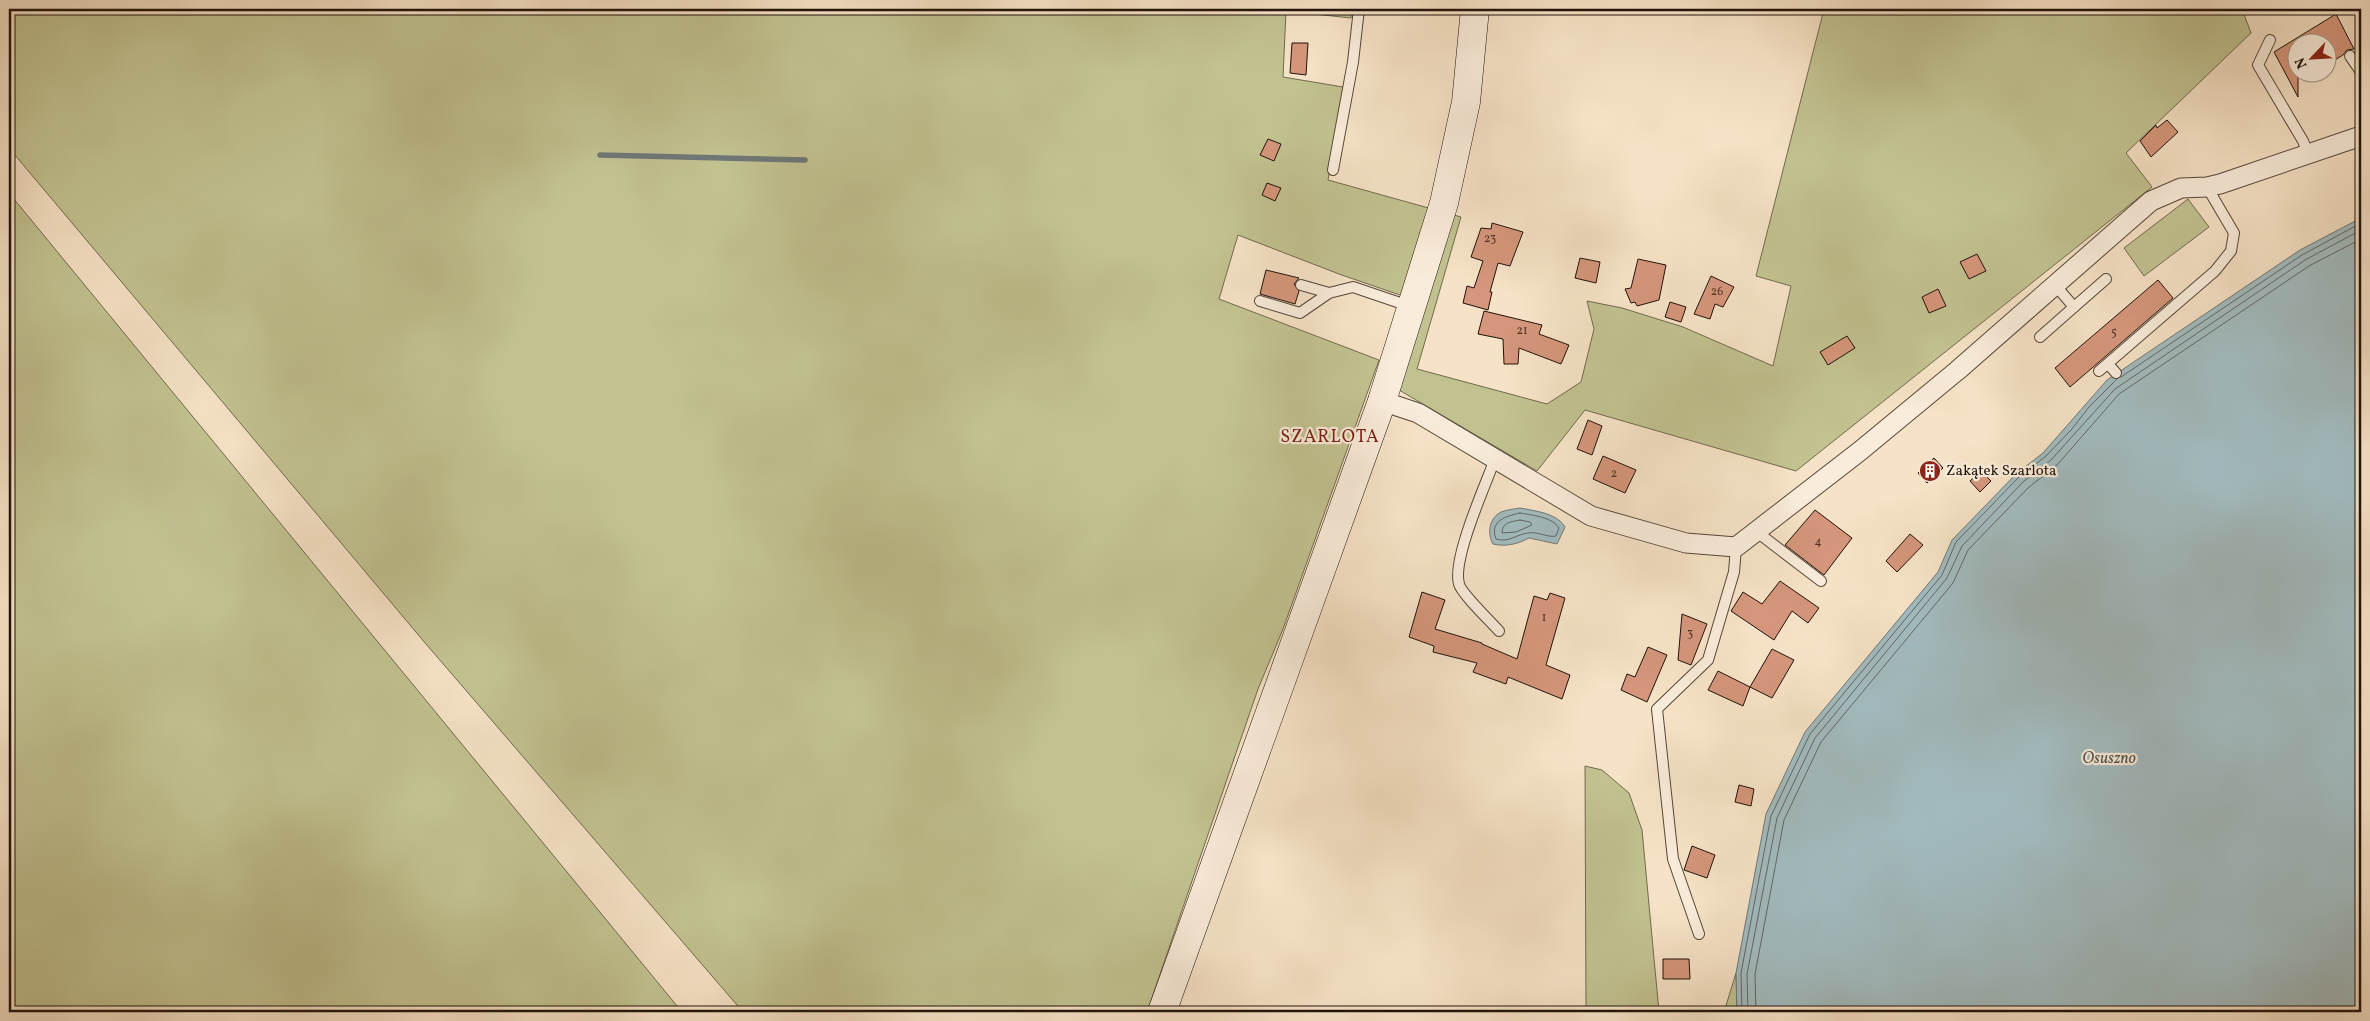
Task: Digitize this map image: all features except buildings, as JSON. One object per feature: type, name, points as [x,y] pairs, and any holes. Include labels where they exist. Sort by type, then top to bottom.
[{"type":"street","points":[[1162,1012],[1382,400],[1412,307],[1444,203],[1466,102],[1476,9]]},
{"type":"street","points":[[1382,400],[1418,413],[1592,516],[1686,543],[1736,547],[1860,452],[2056,285],[2151,201],[2181,188],[2207,187],[2361,136]]},
{"type":"lane","points":[[1333,170],[1353,62],[1359,9]]},
{"type":"lane","points":[[2270,40],[2258,65],[2303,141],[2308,153]]},
{"type":"lane","points":[[2350,56],[2361,72]]},
{"type":"lane","points":[[2116,373],[2104,368],[2216,271],[2231,251],[2234,232],[2207,187]]},
{"type":"lane","points":[[2040,337],[2106,279]]},
{"type":"lane","points":[[1301,285],[1328,293]]},
{"type":"lane","points":[[2056,285],[2074,307]]},
{"type":"lane","points":[[1260,301],[1300,313],[1328,293],[1353,287],[1412,307]]},
{"type":"lane","points":[[1495,459],[1467,538],[1458,575],[1459,586],[1499,631]]},
{"type":"lane","points":[[1757,532],[1821,581]]},
{"type":"lane","points":[[1699,934],[1673,859],[1657,709],[1708,660],[1734,572],[1736,547]]},
{"type":"green space","points":[[9,9],[1352,9],[1351,18],[1286,11],[1283,77],[1343,87],[1328,180],[1461,217],[1417,369],[1547,404],[1581,382],[1594,329],[1587,301],[1622,308],[1683,327],[1773,366],[1791,286],[1756,276],[1823,13],[1814,9],[2242,9],[2251,33],[2126,153],[2152,187],[1796,471],[1585,410],[1537,471],[1399,390],[1426,304],[1339,274],[1238,235],[1219,299],[1379,360],[1283,629],[1258,689],[1147,1012],[743,1012],[426,644],[9,148]]},
{"type":"green space","points":[[9,193],[682,1012],[9,1012]]},
{"type":"green space","points":[[2188,199],[2209,227],[2144,276],[2124,248]]},
{"type":"green space","points":[[1585,766],[1602,770],[1629,793],[1642,830],[1659,1012],[1586,1012]]},
{"type":"green space","points":[[1736,973],[1737,1012],[1724,1012]]},
{"type":"water","name":"Osuszno","points":[[2361,218],[2361,1012],[1737,1012],[1736,973],[1766,814],[1805,732],[1938,572],[1952,540],[2016,474],[2043,453],[2107,380],[2300,250]]},
{"type":"water","points":[[1520,508],[1545,513],[1561,522],[1565,527],[1557,544],[1529,538],[1512,544],[1493,544],[1490,536],[1490,526],[1494,518],[1501,512]]},
{"type":"waterway","points":[[600,155],[805,160]]},
{"type":"place","name":"Zakątek Szarlota","points":[[1930,471]]},
{"type":"district","name":"SZARLOTA","points":[[1330,437]]}]
